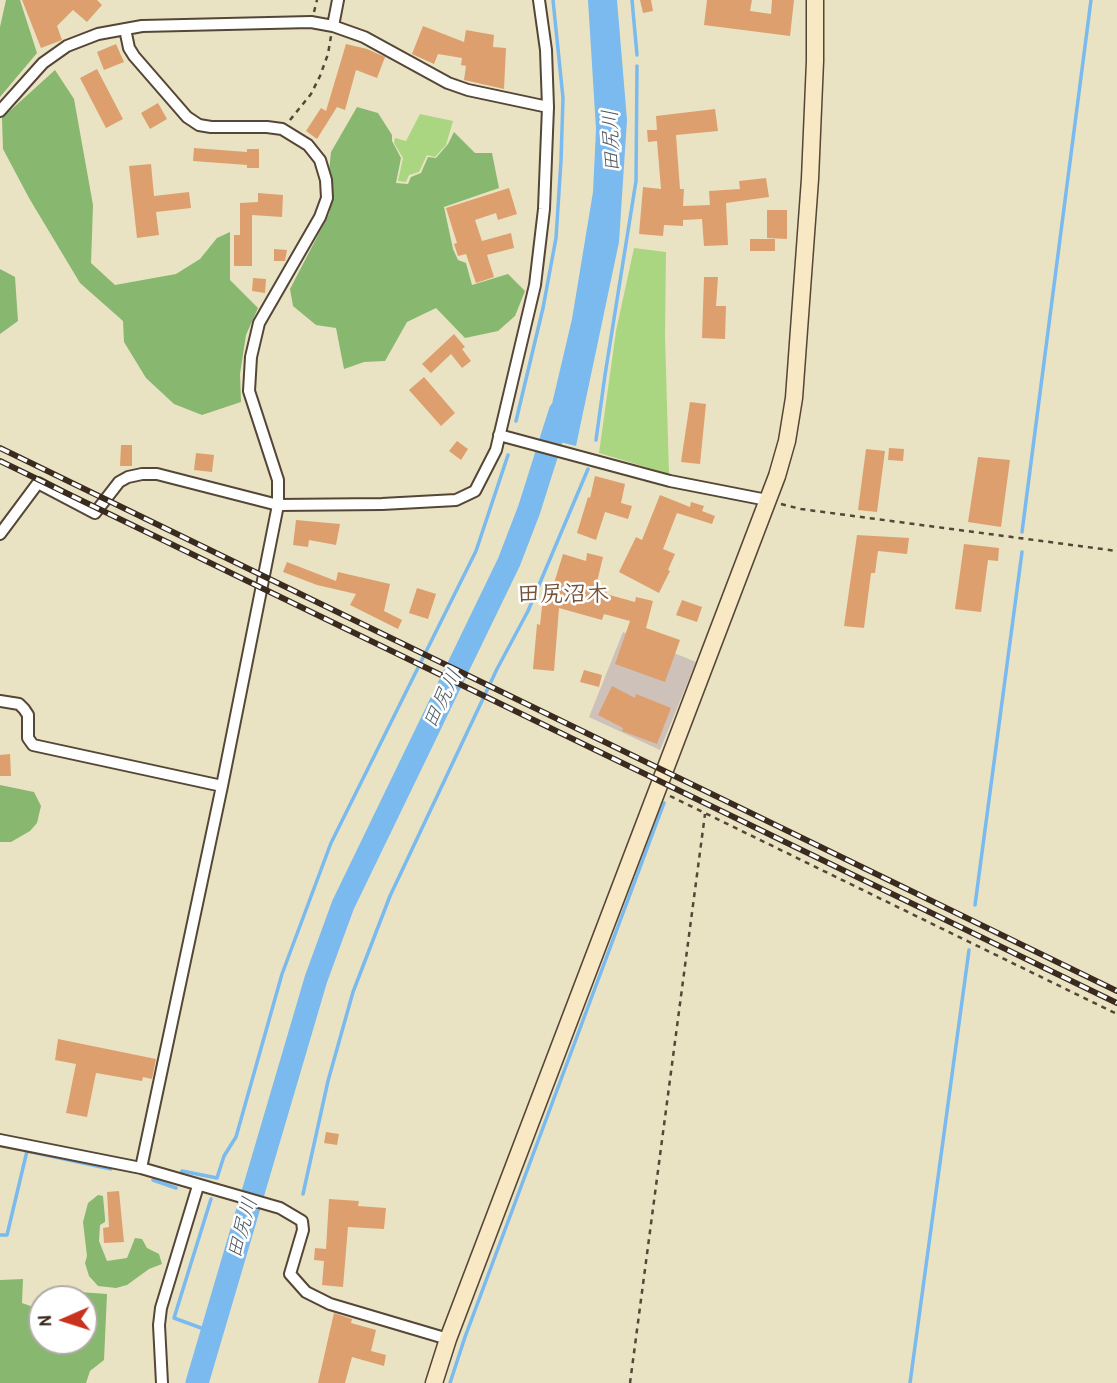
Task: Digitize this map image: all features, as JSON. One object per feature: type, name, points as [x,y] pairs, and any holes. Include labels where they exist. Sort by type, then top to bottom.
[{"type":"street","points":[[333,26],[338,0]]},
{"type":"street","points":[[0,534],[38,483],[94,513],[119,482],[142,474],[158,474],[278,505],[456,500],[475,491],[496,450],[535,285],[544,209],[548,107],[546,50],[539,0]]},
{"type":"street","points":[[434,1383],[448,1339],[777,476],[787,441],[794,398],[810,179],[815,0]]},
{"type":"street","points":[[0,111],[43,63],[67,46],[98,34],[142,26],[311,22],[333,26],[364,37],[448,83],[468,90],[548,107]]},
{"type":"street","points":[[125,29],[129,48],[134,56],[187,117],[199,125],[282,129],[308,145],[320,160],[326,180],[327,198],[320,217],[260,323],[251,357],[249,391],[278,480],[278,505],[141,1168]]},
{"type":"street","points":[[499,435],[670,481],[767,500]]},
{"type":"street","points":[[0,701],[19,704],[28,715],[29,738],[33,745],[222,786]]},
{"type":"street","points":[[0,1140],[141,1168],[280,1208],[302,1221],[303,1230],[290,1274],[306,1292],[330,1304],[448,1339]]},
{"type":"street","points":[[162,1383],[159,1325],[161,1308],[198,1186]]},
{"type":"path","points":[[282,129],[311,94],[320,76],[328,54],[333,26]]},
{"type":"path","points":[[767,500],[801,509],[1117,551]]},
{"type":"path","points":[[657,790],[1117,1014]]},
{"type":"path","points":[[630,1383],[705,814]]},
{"type":"shaded area","points":[[623,632],[696,662],[660,750],[589,717]]},
{"type":"green space","points":[[6,0],[20,0],[37,53],[0,97],[0,27]]},
{"type":"green space","points":[[55,70],[74,99],[93,205],[91,263],[115,285],[176,274],[200,259],[217,238],[230,232],[230,280],[258,308],[246,335],[240,374],[241,402],[202,415],[174,404],[146,378],[124,342],[123,321],[80,283],[29,198],[3,149],[2,118]]},
{"type":"green space","points":[[357,107],[378,113],[392,135],[392,141],[401,158],[396,183],[408,184],[411,177],[421,173],[428,157],[436,158],[454,132],[475,153],[492,153],[499,188],[444,207],[453,249],[458,260],[466,263],[472,285],[508,274],[525,291],[515,316],[498,331],[465,338],[436,308],[407,322],[385,361],[364,362],[344,369],[336,328],[316,325],[293,306],[290,289],[329,214],[332,200],[329,172],[331,152]]},
{"type":"green space","points":[[420,114],[453,121],[446,145],[435,157],[427,155],[419,172],[409,175],[406,182],[398,181],[403,158],[394,143],[395,138],[406,141]]},
{"type":"green space","points":[[634,248],[666,252],[665,336],[669,474],[599,453],[616,331]]},
{"type":"green space","points":[[0,269],[15,277],[18,321],[0,334]]},
{"type":"green space","points":[[0,785],[34,792],[41,806],[37,823],[30,831],[11,842],[0,842]]},
{"type":"green space","points":[[98,1195],[103,1196],[105,1222],[100,1225],[99,1241],[107,1261],[127,1258],[135,1238],[142,1239],[147,1248],[159,1254],[162,1264],[149,1269],[127,1285],[116,1288],[98,1286],[89,1276],[85,1263],[87,1256],[83,1222],[88,1203]]},
{"type":"green space","points":[[23,1279],[22,1303],[28,1305],[28,1355],[98,1355],[98,1293],[107,1294],[104,1360],[90,1371],[86,1383],[0,1383],[0,1280]]},
{"type":"water","points":[[588,0],[617,0],[627,120],[619,242],[576,446],[544,438],[572,319],[593,192],[596,129]]},
{"type":"building","points":[[22,0],[97,0],[102,5],[87,22],[73,10],[57,26],[62,40],[41,48]]},
{"type":"building","points":[[640,0],[651,0],[653,11],[643,13]]},
{"type":"building","points":[[707,0],[752,0],[750,11],[771,14],[772,0],[794,0],[790,36],[704,25]]},
{"type":"building","points":[[423,26],[464,42],[466,30],[494,35],[493,47],[506,48],[504,89],[464,80],[466,66],[461,65],[462,58],[438,54],[434,64],[412,54]]},
{"type":"building","points":[[116,44],[124,62],[104,70],[97,52]]},
{"type":"building","points":[[346,44],[385,57],[377,78],[356,70],[345,110],[337,107],[317,139],[306,131],[321,108],[326,111]]},
{"type":"building","points":[[97,69],[123,119],[106,128],[80,78]]},
{"type":"building","points":[[158,103],[167,119],[150,129],[141,113]]},
{"type":"building","points":[[715,109],[718,131],[676,135],[680,189],[684,189],[683,206],[710,205],[709,191],[740,189],[739,181],[766,178],[769,197],[726,203],[728,245],[704,246],[702,219],[683,220],[683,226],[664,225],[663,236],[639,234],[643,187],[661,189],[657,141],[648,142],[647,130],[657,130],[656,116]]},
{"type":"building","points":[[194,148],[247,152],[247,149],[259,149],[259,168],[193,161]]},
{"type":"building","points":[[151,164],[154,196],[189,192],[191,208],[156,212],[159,235],[137,238],[129,166]]},
{"type":"building","points":[[509,188],[517,214],[498,220],[496,213],[475,220],[482,241],[511,233],[514,248],[487,255],[494,277],[476,283],[466,254],[458,256],[454,244],[457,243],[446,208]]},
{"type":"building","points":[[258,193],[283,195],[282,217],[252,215],[252,266],[234,266],[234,235],[240,235],[240,203],[258,202]]},
{"type":"building","points":[[767,210],[787,210],[787,239],[767,238]]},
{"type":"building","points":[[750,239],[775,239],[775,251],[750,251]]},
{"type":"building","points":[[274,249],[287,250],[285,261],[274,261]]},
{"type":"building","points":[[704,277],[718,277],[716,306],[726,306],[725,339],[702,338]]},
{"type":"building","points":[[253,278],[266,279],[265,293],[252,291]]},
{"type":"building","points":[[454,334],[465,347],[462,349],[471,361],[462,368],[451,354],[431,373],[422,364]]},
{"type":"building","points":[[424,377],[455,413],[441,426],[409,390]]},
{"type":"building","points":[[690,402],[706,404],[700,464],[681,462]]},
{"type":"building","points":[[457,441],[468,449],[461,460],[449,451]]},
{"type":"building","points":[[121,445],[132,445],[132,466],[120,466]]},
{"type":"building","points":[[889,448],[904,449],[903,461],[888,460]]},
{"type":"building","points":[[866,449],[885,451],[877,512],[858,510]]},
{"type":"building","points":[[196,453],[214,455],[212,472],[194,470]]},
{"type":"building","points":[[978,457],[1010,460],[1001,527],[968,522]]},
{"type":"building","points":[[595,476],[625,484],[621,503],[632,506],[628,519],[605,512],[596,540],[577,533]]},
{"type":"building","points":[[660,495],[690,507],[691,502],[704,506],[702,511],[715,516],[712,524],[677,513],[663,549],[675,554],[659,593],[619,572],[636,537],[642,540]]},
{"type":"building","points":[[296,520],[340,524],[336,545],[309,540],[308,547],[293,545]]},
{"type":"building","points":[[857,535],[909,538],[907,554],[878,551],[875,573],[871,573],[864,628],[844,626]]},
{"type":"building","points":[[964,544],[999,548],[998,561],[988,560],[981,612],[955,609]]},
{"type":"building","points":[[587,553],[603,557],[596,586],[608,589],[606,594],[635,602],[636,597],[653,601],[646,628],[680,640],[665,682],[615,664],[630,621],[604,614],[602,620],[559,608],[554,671],[533,669],[537,624],[540,625],[542,606],[547,606],[563,554],[586,561]]},
{"type":"building","points":[[287,562],[336,581],[338,572],[390,584],[384,611],[402,620],[398,629],[350,605],[356,594],[317,585],[283,572]]},
{"type":"building","points":[[417,588],[436,594],[428,619],[409,613]]},
{"type":"building","points":[[682,600],[702,607],[697,622],[676,615]]},
{"type":"building","points":[[584,670],[602,675],[599,687],[580,682]]},
{"type":"building","points":[[612,686],[635,698],[636,694],[671,708],[657,744],[622,731],[623,728],[598,715]]},
{"type":"building","points":[[10,754],[11,776],[0,776],[0,755]]},
{"type":"building","points":[[58,1039],[156,1059],[152,1079],[143,1077],[142,1081],[96,1073],[87,1117],[66,1113],[76,1064],[55,1060]]},
{"type":"building","points":[[326,1132],[339,1134],[337,1145],[324,1143]]},
{"type":"building","points":[[119,1191],[124,1242],[104,1243],[103,1228],[109,1227],[107,1192]]},
{"type":"building","points":[[329,1199],[359,1201],[358,1206],[386,1208],[384,1229],[348,1227],[343,1287],[322,1285],[324,1261],[314,1260],[315,1248],[326,1249]]},
{"type":"building","points":[[334,1313],[352,1319],[351,1323],[376,1330],[371,1351],[386,1355],[384,1366],[352,1357],[345,1383],[318,1383]]},
{"type":"waterway","points":[[516,421],[543,308],[556,238],[563,98],[553,0]]},
{"type":"waterway","points":[[632,0],[637,55]]},
{"type":"waterway","points":[[1022,532],[1091,0]]},
{"type":"waterway","points":[[596,440],[636,181],[637,66]]},
{"type":"waterway","name":"田尻川","points":[[197,1383],[316,979],[343,905],[509,562],[529,510],[560,412]]},
{"type":"waterway","points":[[180,1175],[182,1171],[217,1178],[224,1156],[236,1137],[282,974],[331,843],[476,551],[508,455]]},
{"type":"waterway","points":[[303,1194],[328,1081],[353,992],[390,896],[497,669],[528,611],[588,469]]},
{"type":"waterway","points":[[975,905],[1022,552]]},
{"type":"waterway","points":[[450,1383],[664,803]]},
{"type":"waterway","points":[[910,1383],[969,950]]},
{"type":"waterway","points":[[0,1235],[7,1235],[27,1151],[111,1169]]},
{"type":"waterway","points":[[153,1180],[176,1188]]},
{"type":"waterway","points":[[211,1199],[174,1318],[212,1332]]},
{"type":"railway","points":[[0,448],[1117,991]]},
{"type":"railway","points":[[0,461],[1117,1003]]},
{"type":"district","name":"田尻沼木","points":[[563,595]]}]
